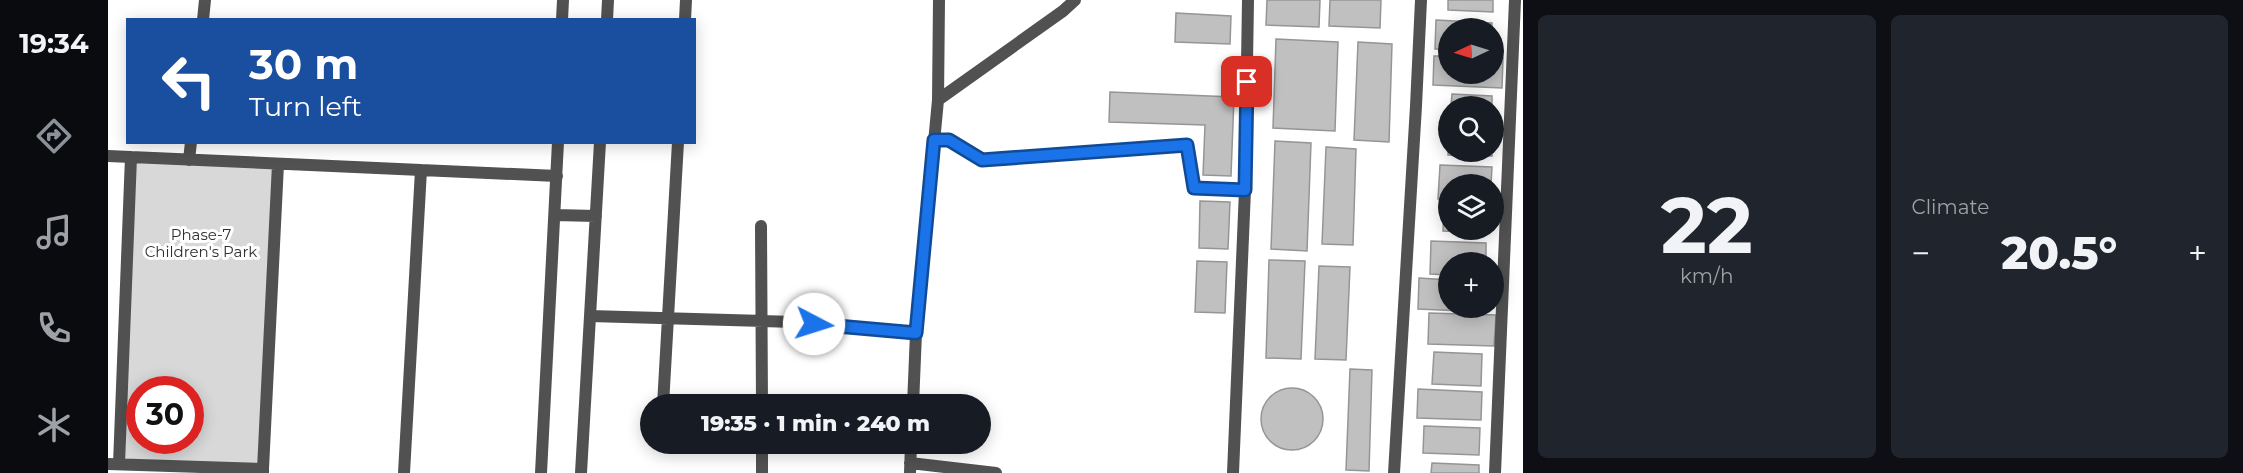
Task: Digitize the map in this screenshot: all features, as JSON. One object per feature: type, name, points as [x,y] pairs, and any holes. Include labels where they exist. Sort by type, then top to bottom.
[{"type":"street","points":[[203,18],[205,0]]},
{"type":"street","points":[[562,18],[563,0]]},
{"type":"street","points":[[607,18],[608,0]]},
{"type":"street","points":[[685,18],[686,0]]},
{"type":"street","points":[[913,394],[916,333],[938,100],[939,0]]},
{"type":"street","points":[[938,100],[1063,11],[1075,0]]},
{"type":"street","points":[[1233,473],[1245,190],[1248,0]]},
{"type":"street","points":[[1394,473],[1416,106],[1420,0]]},
{"type":"street","points":[[1495,473],[1515,0]]},
{"type":"street","points":[[934,140],[949,140],[982,160],[1187,145],[1194,188],[1245,190]]},
{"type":"street","points":[[189,160],[191,144]]},
{"type":"street","points":[[541,473],[558,144]]},
{"type":"street","points":[[581,473],[600,144]]},
{"type":"street","points":[[664,394],[678,144]]},
{"type":"street","points":[[108,156],[556,176]]},
{"type":"street","points":[[131,158],[114,464],[263,471],[278,164]]},
{"type":"street","points":[[404,473],[421,170]]},
{"type":"street","points":[[555,214],[596,216]]},
{"type":"street","points":[[761,226],[762,394]]},
{"type":"street","points":[[590,316],[794,322],[916,333]]},
{"type":"street","points":[[762,454],[762,473]]},
{"type":"street","points":[[910,468],[996,473]]},
{"type":"green space","name":"Phase-7 Children's Park","points":[[131,157],[278,164],[263,469],[119,464]]},
{"type":"building","points":[[1267,0],[1320,0],[1319,27],[1266,25]]},
{"type":"building","points":[[1330,0],[1381,0],[1380,28],[1329,26]]},
{"type":"building","points":[[1448,0],[1493,0],[1493,12],[1448,10]]},
{"type":"building","points":[[1176,13],[1231,16],[1230,44],[1175,42]]},
{"type":"building","points":[[1436,20],[1438,20],[1438,49],[1435,49]]},
{"type":"building","points":[[1276,39],[1338,42],[1335,131],[1273,128]]},
{"type":"building","points":[[1358,42],[1392,44],[1389,142],[1354,140]]},
{"type":"building","points":[[1434,56],[1438,56],[1438,84],[1502,84],[1502,88],[1433,85]]},
{"type":"building","points":[[1110,92],[1234,97],[1231,176],[1203,175],[1205,125],[1109,122]]},
{"type":"building","points":[[1452,94],[1492,96],[1452,96]]},
{"type":"building","points":[[1275,141],[1311,143],[1307,251],[1271,249]]},
{"type":"building","points":[[1326,147],[1356,149],[1353,245],[1322,244]]},
{"type":"building","points":[[1440,165],[1492,167],[1492,174],[1439,174]]},
{"type":"building","points":[[1200,201],[1230,202],[1228,249],[1199,248]]},
{"type":"building","points":[[1431,241],[1486,243],[1486,252],[1438,252],[1438,274],[1430,274]]},
{"type":"building","points":[[1269,260],[1305,261],[1301,359],[1266,358]]},
{"type":"building","points":[[1197,261],[1227,262],[1225,313],[1195,312]]},
{"type":"building","points":[[1319,266],[1350,267],[1346,360],[1315,359]]},
{"type":"building","points":[[1419,278],[1438,279],[1438,310],[1418,309]]},
{"type":"building","points":[[1429,313],[1438,313],[1438,318],[1496,318],[1494,346],[1428,344]]},
{"type":"building","points":[[1434,352],[1482,354],[1481,386],[1432,384]]},
{"type":"building","points":[[1350,369],[1372,370],[1369,471],[1346,470]]},
{"type":"building","points":[[1286,388],[1298,388],[1314,397],[1321,407],[1323,419],[1321,431],[1314,441],[1298,450],[1286,450],[1275,445],[1266,436],[1261,425],[1261,413],[1266,402],[1275,393]]},
{"type":"building","points":[[1418,389],[1482,392],[1481,420],[1417,418]]},
{"type":"building","points":[[1424,426],[1480,428],[1479,455],[1423,453]]},
{"type":"building","points":[[1432,463],[1479,465],[1479,473],[1431,473]]},
{"type":"route","points":[[814,324],[916,333],[934,140],[949,140],[982,160],[1187,145],[1194,188],[1245,190],[1247,82]]}]
